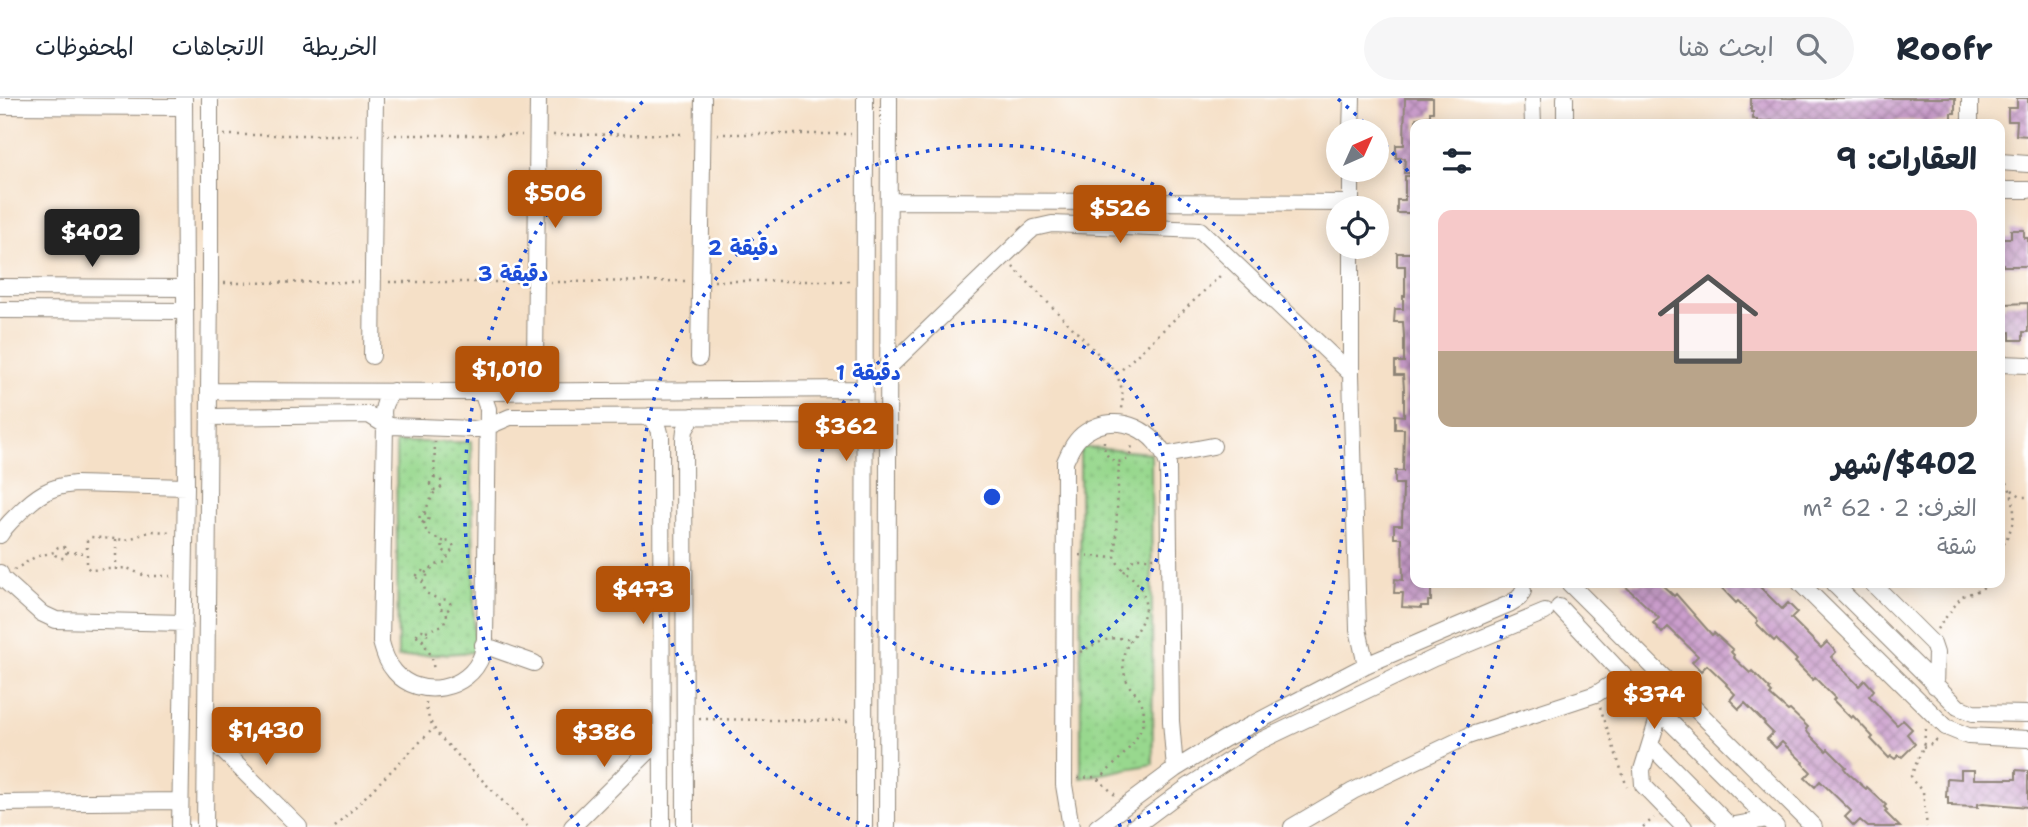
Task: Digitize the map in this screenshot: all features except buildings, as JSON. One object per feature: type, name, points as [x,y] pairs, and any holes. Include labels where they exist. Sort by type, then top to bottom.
[{"type":"street","points":[[205,827],[210,98]]},
{"type":"street","points":[[372,356],[375,98]]},
{"type":"street","points":[[535,361],[538,98]]},
{"type":"street","points":[[699,358],[703,98]]},
{"type":"street","points":[[864,827],[865,98]]},
{"type":"street","points":[[887,827],[889,98]]},
{"type":"street","points":[[1352,98],[1352,119]]},
{"type":"street","points":[[1532,98],[1533,119]]},
{"type":"street","points":[[1565,98],[1565,119]]},
{"type":"street","points":[[1970,98],[1970,119]]},
{"type":"street","points":[[0,106],[184,102],[186,487],[180,827]]},
{"type":"street","points":[[2005,162],[2028,164]]},
{"type":"street","points":[[2005,190],[2028,190]]},
{"type":"street","points":[[185,196],[210,197]]},
{"type":"street","points":[[889,201],[1326,206]]},
{"type":"street","points":[[888,368],[1034,228],[1052,224],[1200,230],[1351,374]]},
{"type":"street","points":[[1351,259],[1351,374],[1358,629],[1366,665]]},
{"type":"street","points":[[0,287],[184,288]]},
{"type":"street","points":[[0,310],[184,311]]},
{"type":"street","points":[[864,331],[888,332]]},
{"type":"street","points":[[2005,364],[2028,365]]},
{"type":"street","points":[[209,391],[864,389]]},
{"type":"street","points":[[393,391],[383,407],[385,425],[381,642],[386,658],[396,673],[410,683],[430,689],[450,686],[463,679],[474,669],[484,645],[488,409],[482,392]]},
{"type":"street","points":[[209,417],[369,415],[385,425],[392,426],[474,429],[487,427],[510,417],[864,416]]},
{"type":"street","points":[[650,416],[661,437],[662,827]]},
{"type":"street","points":[[685,827],[684,438],[685,430],[693,416]]},
{"type":"street","points":[[1072,827],[1064,780],[1065,462],[1072,445],[1086,432],[1118,424],[1153,437],[1168,465],[1171,721],[1175,769]]},
{"type":"street","points":[[1165,455],[1213,446]]},
{"type":"street","points":[[0,535],[33,499],[60,485],[186,487]]},
{"type":"street","points":[[1,575],[41,613],[56,620],[184,623]]},
{"type":"street","points":[[1097,827],[1175,769],[1224,739],[1366,665],[1509,604],[1519,598],[1523,588]]},
{"type":"street","points":[[1523,588],[1525,599],[1530,605],[1537,610],[1552,609],[1624,676],[1772,823]]},
{"type":"street","points":[[1134,827],[1189,786],[1256,743],[1434,658],[1552,609],[1568,596],[1568,588]]},
{"type":"street","points":[[1573,588],[1814,827]]},
{"type":"street","points":[[1805,588],[1946,727],[1968,736],[2028,739]]},
{"type":"street","points":[[1838,588],[1958,707],[1973,713],[2028,714]]},
{"type":"street","points":[[1876,588],[1933,645],[1936,653],[1935,686]]},
{"type":"street","points":[[1839,622],[1856,606]]},
{"type":"street","points":[[484,645],[534,663]]},
{"type":"street","points":[[1292,827],[1353,791],[1468,736],[1596,694],[1624,676]]},
{"type":"street","points":[[1660,712],[1642,770],[1643,785],[1684,827]]},
{"type":"street","points":[[206,734],[299,827]]},
{"type":"street","points":[[572,827],[662,738]]},
{"type":"street","points":[[1650,745],[1727,827],[1772,823]]},
{"type":"street","points":[[1,802],[180,801]]},
{"type":"path","points":[[1003,257],[1116,374],[1121,386],[1122,410],[1118,424],[1104,449],[1112,461],[1119,462],[1131,455],[1118,424]]},
{"type":"path","points":[[1116,374],[1235,262]]},
{"type":"path","points":[[434,478],[435,428]]},
{"type":"path","points":[[1099,780],[1136,740],[1143,727],[1144,712],[1140,698],[1124,675],[1123,657],[1142,621],[1145,605],[1141,590],[1115,558],[1119,462]]},
{"type":"path","points":[[435,491],[431,489],[430,480],[439,478],[442,486],[435,491],[420,518],[425,522],[428,534],[450,542],[453,550],[446,562],[425,573],[422,571],[417,578],[422,581],[426,593],[441,601],[449,600],[451,608],[446,611]]},
{"type":"path","points":[[2005,478],[2012,490],[2015,513],[2010,534],[2005,542]]},
{"type":"path","points":[[2012,490],[2022,497],[2028,497]]},
{"type":"path","points":[[185,533],[152,531],[127,540],[89,537],[87,541],[87,567],[90,570],[127,568],[145,576],[185,576]]},
{"type":"path","points":[[116,538],[116,570]]},
{"type":"path","points":[[446,542],[442,549],[449,553]]},
{"type":"path","points":[[1,575],[35,557],[54,552],[58,547],[64,547],[67,552]]},
{"type":"path","points":[[54,552],[64,558],[67,552]]},
{"type":"path","points":[[67,552],[87,553]]},
{"type":"path","points":[[1065,554],[1115,558]]},
{"type":"path","points":[[1124,572],[1138,556],[1169,559]]},
{"type":"path","points":[[422,581],[427,578],[425,573]]},
{"type":"path","points":[[1927,638],[1942,625],[1956,601],[1983,588]]},
{"type":"path","points":[[441,601],[440,609],[446,611]]},
{"type":"path","points":[[446,611],[443,625],[421,630],[417,636],[432,657],[426,709],[433,729],[528,827]]},
{"type":"path","points":[[422,640],[427,636],[426,631]]},
{"type":"path","points":[[1065,659],[1105,639],[1114,637],[1131,640]]},
{"type":"path","points":[[1596,694],[1629,791]]},
{"type":"path","points":[[1927,827],[1923,792],[1911,776],[1923,747],[1930,713]]},
{"type":"path","points":[[685,719],[864,721]]},
{"type":"path","points":[[335,827],[433,729]]},
{"type":"path","points":[[1064,780],[1092,776],[1126,806]]},
{"type":"path","points":[[1647,811],[1654,818]]},
{"type":"green space","points":[[396,442],[471,442],[474,652],[398,657]]},
{"type":"green space","points":[[1080,447],[1151,453],[1153,764],[1081,778]]}]
